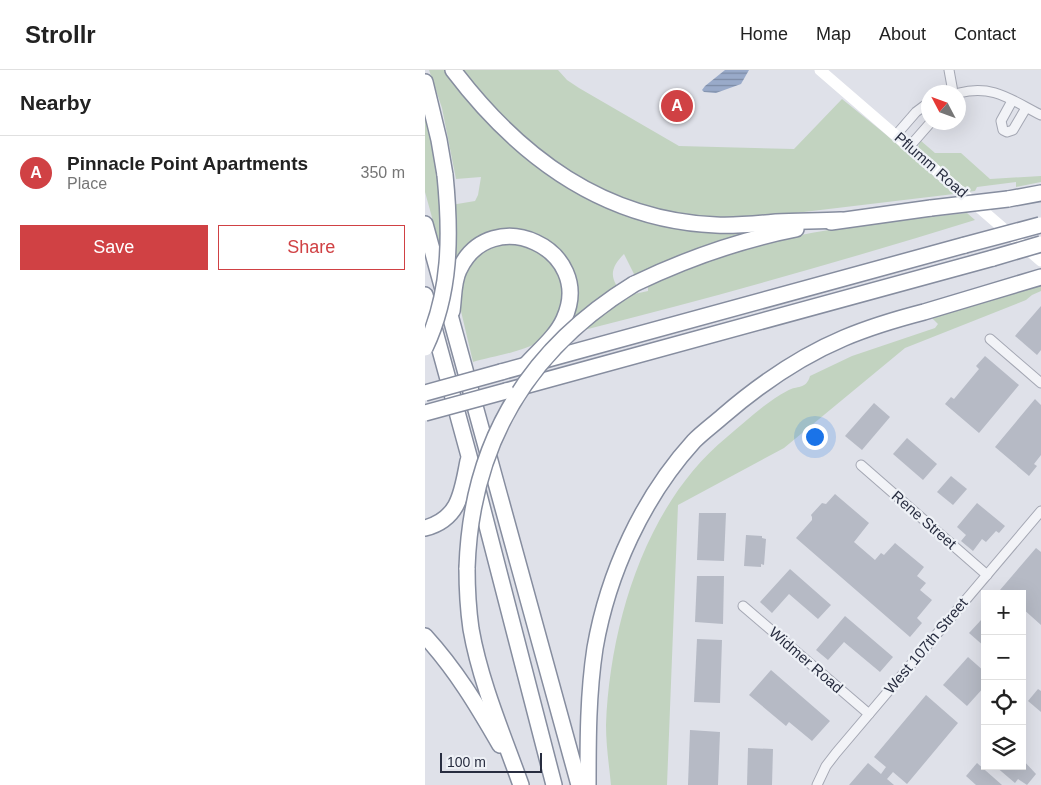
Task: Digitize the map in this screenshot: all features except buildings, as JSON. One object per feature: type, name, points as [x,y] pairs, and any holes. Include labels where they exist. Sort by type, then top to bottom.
[{"type":"highway","points":[[453,70],[485,108],[526,150],[570,181],[618,204],[666,219],[715,225],[841,220]]},
{"type":"highway","points":[[425,82],[439,140],[449,216],[446,279],[437,317],[425,348]]},
{"type":"highway","points":[[520,781],[484,680],[477,654],[469,613],[467,568],[469,530],[474,498],[494,439],[508,410],[533,373],[560,340],[600,306],[634,284],[681,263],[725,247],[779,232],[841,220],[1008,199],[1041,193]]},
{"type":"highway","points":[[425,224],[579,785]]},
{"type":"highway","points":[[425,393],[1040,225]]},
{"type":"highway","points":[[451,319],[456,277],[466,258],[477,247],[491,240],[508,236],[526,238],[542,245],[554,255],[564,268],[569,287],[569,304],[564,319],[555,332],[525,366]]},
{"type":"highway","points":[[425,413],[1041,244]]},
{"type":"highway","points":[[588,785],[589,696],[596,646],[605,605],[623,555],[640,520],[661,484],[696,439],[754,390],[792,364],[824,347],[850,335],[882,324],[1041,277]]},
{"type":"highway","points":[[425,295],[469,456],[554,785]]},
{"type":"highway","points":[[425,528],[442,521],[456,506],[463,490],[469,456]]},
{"type":"highway","points":[[425,636],[467,688],[520,781]]},
{"type":"main road","name":"Pflumm Road","points":[[820,70],[1041,260]]},
{"type":"street","points":[[949,70],[952,85]]},
{"type":"street","points":[[966,91],[991,91],[1041,116]]},
{"type":"street","points":[[1012,101],[1001,121],[1003,130],[1007,132],[1013,130],[1026,108]]},
{"type":"street","points":[[896,135],[921,109]]},
{"type":"street","points":[[910,146],[924,130]]},
{"type":"street","points":[[990,339],[1041,383]]},
{"type":"street","name":"Rene Street","points":[[861,465],[987,574]]},
{"type":"street","name":"West 107th Street","points":[[817,785],[826,766],[836,753],[1041,511]]},
{"type":"street","name":"Widmer Road","points":[[743,606],[869,714]]},
{"type":"green space","points":[[429,70],[448,70],[571,188],[744,231],[745,234],[677,256],[635,276],[624,254],[615,265],[613,275],[616,285],[625,296],[648,291],[648,286],[709,260],[775,240],[856,226],[967,213],[975,220],[780,278],[584,330],[568,324],[569,269],[513,232],[451,274],[444,261],[425,192],[425,100],[445,206],[475,201],[481,177],[456,179],[442,108]]},
{"type":"green space","points":[[461,70],[558,70],[567,80],[579,88],[679,146],[794,149],[842,99],[954,194],[754,218],[709,217],[653,209],[597,188],[571,174],[541,153],[493,109]]},
{"type":"green space","points":[[920,140],[935,153],[961,153],[990,179],[1041,176],[1041,182],[1016,187],[1016,182],[977,187],[975,191],[967,192],[918,148]]},
{"type":"green space","points":[[505,241],[537,248],[559,268],[564,306],[549,332],[540,341],[522,349],[473,362],[460,307],[461,290],[465,274],[480,254]]},
{"type":"green space","points":[[1041,285],[1041,291],[1026,300],[905,348],[784,448],[678,505],[667,785],[611,785],[606,725],[609,686],[615,646],[625,606],[638,567],[654,530],[674,496],[699,464],[727,437],[764,406],[787,391],[804,385],[810,376],[852,356],[935,328],[938,324],[931,317]]},
{"type":"water","points":[[725,70],[749,70],[741,84],[716,93],[704,92],[702,90],[705,86]]},
{"type":"place","name":"Pinnacle Point Apartments","points":[[677,106]]}]
